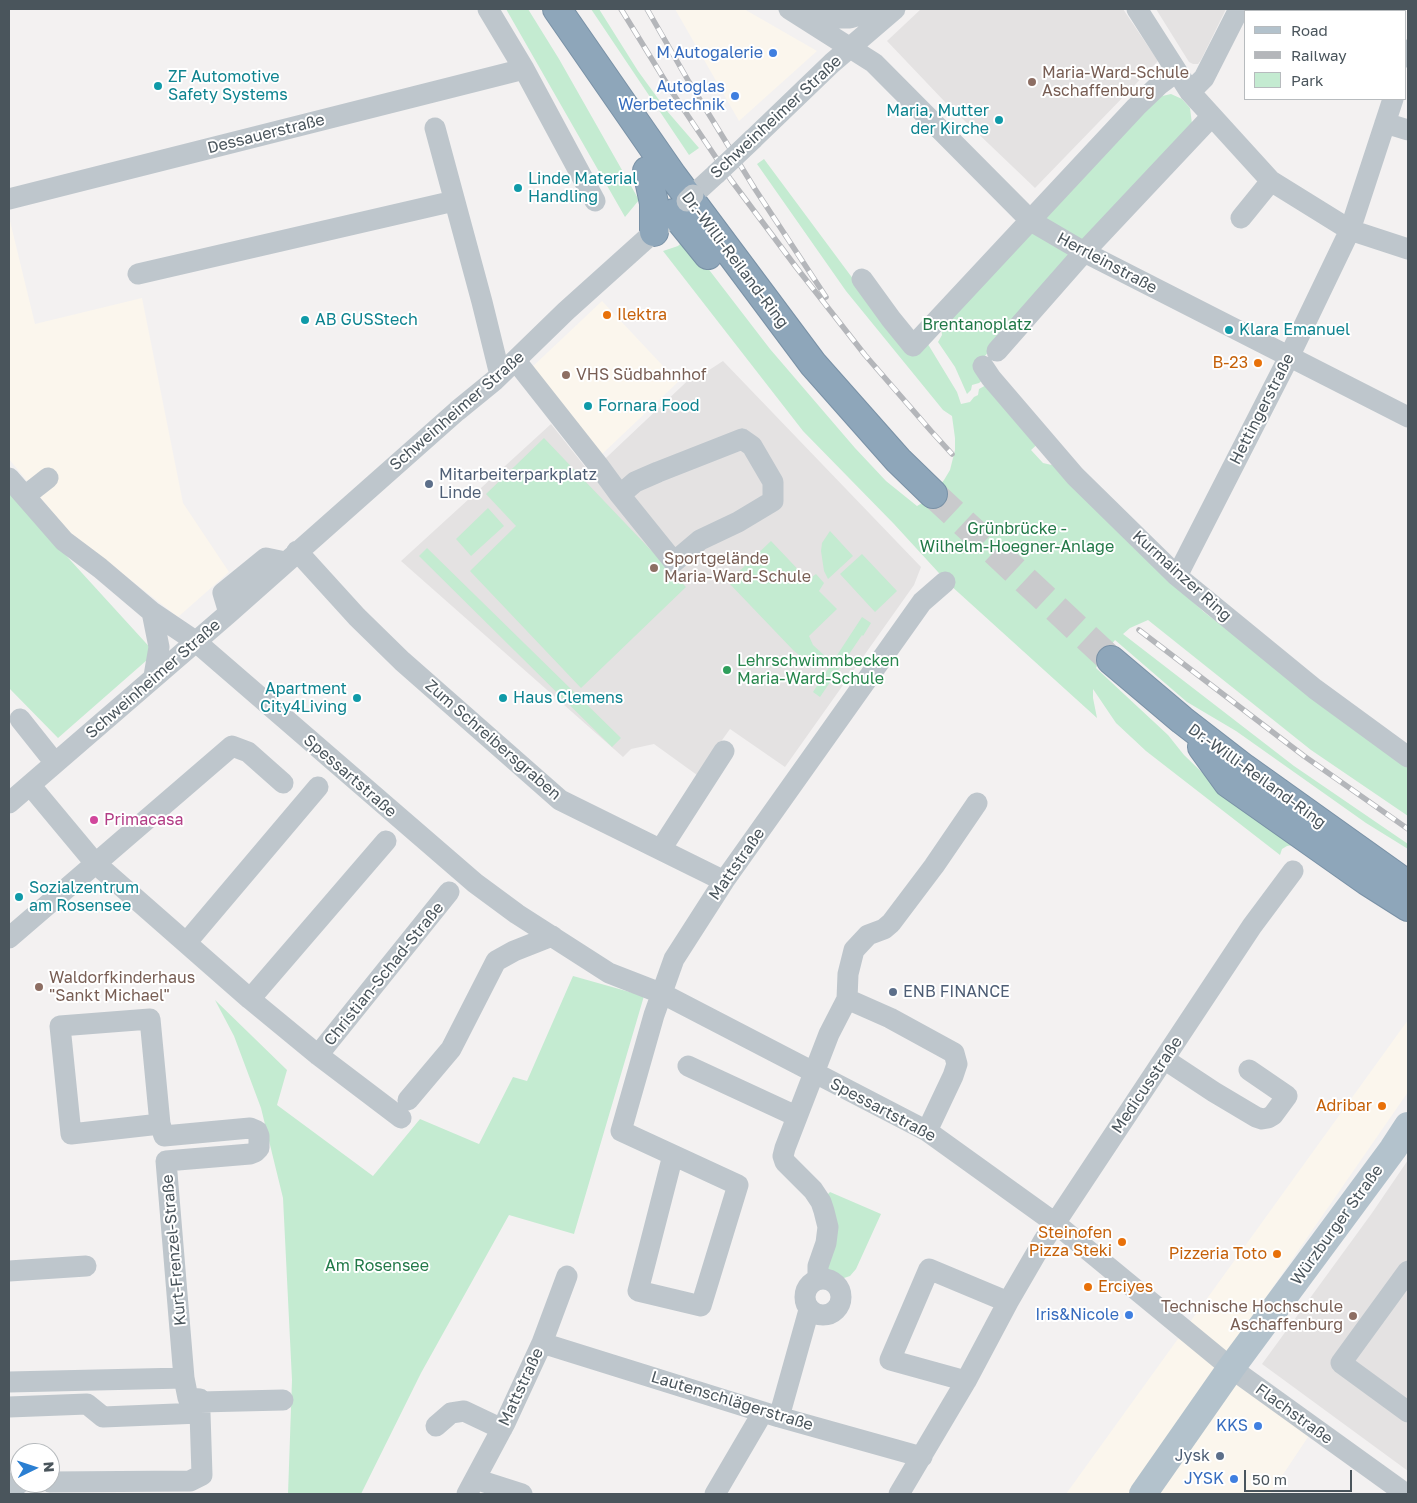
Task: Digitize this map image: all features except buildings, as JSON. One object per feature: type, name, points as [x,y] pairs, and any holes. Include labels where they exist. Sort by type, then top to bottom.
[{"type":"highway","points":[[539,9],[579,72],[647,171],[654,203],[654,232]]},
{"type":"highway","name":"Dr.-Willi-Reiland-Ring","points":[[557,9],[672,175],[814,364],[898,460],[933,494]]},
{"type":"highway","points":[[580,9],[770,338],[866,453],[901,484],[933,494]]},
{"type":"highway","points":[[647,171],[688,195],[801,320],[915,457],[933,494]]},
{"type":"highway","name":"Dr.-Willi-Reiland-Ring","points":[[1112,660],[1182,720],[1244,768],[1408,885]]},
{"type":"highway","points":[[1182,720],[1250,752],[1408,865]]},
{"type":"highway","points":[[1182,720],[1228,783],[1367,881],[1408,907]]},
{"type":"main road","name":"Würzburger Straße","points":[[1143,1494],[1231,1368],[1401,1153],[1408,1126]]},
{"type":"street","points":[[488,9],[524,70],[595,201]]},
{"type":"street","points":[[793,11],[825,18],[850,18],[880,9]]},
{"type":"street","name":"Schweinheimer Straße","points":[[9,804],[516,361],[566,312],[654,232],[688,195],[753,139],[832,63],[895,9]]},
{"type":"street","points":[[1137,9],[1190,92],[1271,181],[1350,230],[1408,249]]},
{"type":"street","points":[[1190,92],[1204,78],[1239,9]]},
{"type":"street","name":"Herrleinstraße","points":[[793,11],[874,63],[1031,221],[1084,252],[1408,416]]},
{"type":"street","name":"Dessauerstraße","points":[[9,200],[524,70]]},
{"type":"street","points":[[862,279],[913,346],[1136,107],[1160,84],[1176,72]]},
{"type":"street","name":"Hettingerstraße","points":[[1177,576],[1289,357],[1350,230],[1392,100]]},
{"type":"street","points":[[1084,252],[1211,117]]},
{"type":"street","points":[[1385,123],[1408,130]]},
{"type":"street","points":[[434,128],[500,375]]},
{"type":"street","points":[[1241,218],[1271,181]]},
{"type":"street","points":[[138,274],[454,201]]},
{"type":"street","name":"Kurmainzer Ring","points":[[1084,252],[990,359],[991,378],[1075,476],[1177,576],[1316,689],[1408,757]]},
{"type":"street","points":[[516,361],[620,495],[674,562],[700,540],[738,522],[773,501],[774,493],[773,482],[760,458],[752,446],[742,439],[635,482],[620,495]]},
{"type":"street","points":[[25,496],[48,478]]},
{"type":"street","name":"Spessartstraße","points":[[9,479],[64,541],[100,568],[152,612],[194,641],[475,883],[609,973],[663,994],[928,1132],[1055,1223],[1231,1368]]},
{"type":"street","name":"Zum Schreibersgraben","points":[[291,557],[402,661],[560,800],[724,881]]},
{"type":"street","name":"Mattstraße","points":[[673,1156],[638,1291],[701,1306],[738,1185],[621,1131],[654,1014],[663,994],[674,959],[724,881],[922,602],[945,582]]},
{"type":"street","points":[[152,612],[159,647],[154,676]]},
{"type":"street","points":[[20,720],[55,763]]},
{"type":"street","points":[[9,938],[232,746],[248,752],[283,783]]},
{"type":"street","points":[[662,849],[724,751]]},
{"type":"street","name":"Christian-Schad-Straße","points":[[30,785],[95,863],[250,999],[318,1055],[405,1109],[451,1049],[496,961],[514,951],[552,936]]},
{"type":"street","points":[[186,943],[318,787]]},
{"type":"street","points":[[818,1279],[818,1266],[826,1243],[828,1227],[824,1211],[814,1190],[785,1162],[785,1148],[829,1034],[847,998],[848,974],[854,950],[868,935],[884,928],[890,923],[934,866],[977,803]]},
{"type":"street","points":[[250,999],[386,841]]},
{"type":"street","name":"Medicusstraße","points":[[899,1494],[922,1458],[1008,1302],[1055,1223],[1252,926],[1293,871]]},
{"type":"street","name":"Christian-Schad-Straße","points":[[318,1055],[450,892]]},
{"type":"street","points":[[847,998],[890,1018],[954,1053],[957,1064],[928,1132]]},
{"type":"street","points":[[150,1019],[160,1124],[72,1134],[60,1026],[150,1019]]},
{"type":"street","points":[[1164,1059],[1256,1117],[1268,1118],[1273,1115],[1288,1096],[1249,1070]]},
{"type":"street","points":[[688,1066],[796,1116]]},
{"type":"street","name":"Kurt-Frenzel-Straße","points":[[160,1124],[164,1136],[250,1128],[257,1131],[259,1136],[259,1148],[250,1154],[166,1161],[184,1378]]},
{"type":"street","points":[[9,1271],[86,1266]]},
{"type":"street","points":[[966,1381],[890,1360],[929,1268],[1008,1302]]},
{"type":"street","points":[[1408,1271],[1341,1364],[1408,1412]]},
{"type":"street","name":"Mattstraße","points":[[471,1487],[502,1429],[542,1343],[567,1276]]},
{"type":"street","points":[[818,1279],[835,1283],[839,1288],[841,1300],[831,1314],[819,1316],[809,1310],[806,1305],[805,1292],[808,1286],[818,1279]]},
{"type":"street","points":[[716,1494],[771,1414],[809,1310]]},
{"type":"street","name":"Lautenschlägerstraße","points":[[542,1343],[771,1414],[922,1458]]},
{"type":"street","name":"Flachstraße","points":[[1231,1368],[1406,1494]]},
{"type":"street","points":[[9,1382],[184,1378],[188,1398],[200,1399],[202,1475],[190,1481],[60,1482]]},
{"type":"street","points":[[102,1380],[103,1416]]},
{"type":"street","points":[[9,1407],[87,1404],[103,1416],[284,1400]]},
{"type":"street","points":[[436,1426],[451,1412],[464,1412],[502,1429]]},
{"type":"street","points":[[471,1487],[522,1494]]},
{"type":"shaded area","points":[[675,9],[744,9],[817,51],[739,121]]},
{"type":"shaded area","name":"Maria-Ward-Schule Aschaffenburg","points":[[921,9],[1123,9],[1158,61],[1035,188],[945,102],[887,41]]},
{"type":"shaded area","points":[[1156,9],[1226,9],[1201,60],[1198,64],[1193,64],[1189,62]]},
{"type":"shaded area","points":[[9,217],[35,324],[142,298],[183,503],[229,572],[178,617],[68,531],[9,459]]},
{"type":"shaded area","points":[[602,301],[678,382],[600,456],[529,370]]},
{"type":"shaded area","name":"Sportgelände Maria-Ward-Schule","points":[[723,361],[921,567],[914,585],[785,767],[730,729],[697,775],[654,744],[631,749],[623,757],[401,561],[551,424],[590,473],[699,370],[703,374]]},
{"type":"shaded area","points":[[1408,1020],[1408,1092],[1221,1362],[1312,1431],[1270,1494],[1066,1494]]},
{"type":"shaded area","name":"Technische Hochschule Aschaffenburg","points":[[1408,1160],[1408,1471],[1262,1364],[1372,1213]]},
{"type":"green space","points":[[506,9],[528,9],[559,59],[639,200],[625,217]]},
{"type":"green space","points":[[591,9],[599,9],[638,71],[667,111],[699,148],[689,155]]},
{"type":"green space","name":"Brentanoplatz","points":[[1171,94],[1182,99],[1190,108],[1192,124],[976,366],[985,378],[979,383],[972,385],[971,390],[967,394],[955,367],[938,342],[942,335],[941,326],[1158,97]]},
{"type":"green space","name":"Grünbrücke - Wilhelm-Hoegner-Anlage","points":[[764,159],[888,326],[926,341],[957,392],[961,404],[970,402],[978,395],[979,389],[988,384],[1041,441],[1031,450],[1043,463],[1056,466],[1133,547],[1204,612],[1408,768],[1408,816],[1311,750],[1148,620],[1130,628],[1123,634],[1294,766],[1408,844],[1408,849],[1366,823],[1236,731],[1187,702],[1115,640],[1100,659],[1096,668],[1168,735],[1184,755],[1215,785],[1299,844],[1287,846],[1282,849],[1280,855],[1146,751],[1116,723],[1093,689],[1097,718],[949,584],[894,524],[803,431],[663,251],[678,246],[684,240],[690,245],[770,349],[855,448],[886,481],[917,506],[929,499],[944,480],[950,470],[955,450],[952,416],[943,410],[846,291],[757,164]]},
{"type":"green space","points":[[544,438],[686,587],[581,688],[470,571],[516,526],[486,494]]},
{"type":"green space","points":[[9,493],[155,653],[58,738],[9,688]]},
{"type":"green space","points":[[488,508],[504,526],[471,556],[456,539]]},
{"type":"green space","points":[[830,531],[853,556],[828,579],[824,571],[821,551],[822,543]]},
{"type":"green space","points":[[771,541],[808,580],[816,574],[824,583],[819,591],[837,609],[809,636],[813,645],[826,657],[816,669],[794,651],[728,582]]},
{"type":"green space","points":[[427,548],[621,738],[612,747],[419,556]]},
{"type":"green space","points":[[862,554],[897,591],[875,612],[840,574]]},
{"type":"green space","points":[[862,617],[871,623],[820,697],[813,692]]},
{"type":"green space","name":"Am Rosensee","points":[[573,976],[644,996],[574,1234],[509,1215],[421,1373],[361,1494],[288,1494],[292,1380],[283,1198],[261,1108],[234,1036],[215,1000],[287,1070],[277,1105],[373,1176],[420,1119],[479,1144],[513,1077],[527,1081]]},
{"type":"green space","points":[[830,1192],[881,1214],[856,1269],[850,1276],[841,1279],[827,1272],[827,1195]]},
{"type":"tunnel","points":[[933,494],[1111,660]]},
{"type":"railway","points":[[621,9],[672,92],[731,180],[865,355],[952,454]]},
{"type":"railway","points":[[647,9],[689,82],[755,189],[826,297]]},
{"type":"railway","points":[[1139,630],[1304,756],[1408,829]]},
{"type":"place","name":"M Autogalerie","points":[[773,53]]},
{"type":"place","name":"Maria-Ward-Schule Aschaffenburg","points":[[1032,82]]},
{"type":"place","name":"ZF Automotive Safety Systems","points":[[158,86]]},
{"type":"place","name":"Autoglas Werbetechnik","points":[[735,96]]},
{"type":"place","name":"Maria, Mutter der Kirche","points":[[999,120]]},
{"type":"place","name":"Linde Material Handling","points":[[518,188]]},
{"type":"place","name":"Ilektra","points":[[607,315]]},
{"type":"place","name":"AB GUSStech","points":[[305,320]]},
{"type":"place","name":"Klara Emanuel","points":[[1229,330]]},
{"type":"place","name":"B-23","points":[[1258,363]]},
{"type":"place","name":"VHS Südbahnhof","points":[[566,375]]},
{"type":"place","name":"Fornara Food","points":[[588,406]]},
{"type":"place","name":"Mitarbeiterparkplatz Linde","points":[[429,484]]},
{"type":"place","name":"Sportgelände Maria-Ward-Schule","points":[[654,568]]},
{"type":"place","name":"Lehrschwimmbecken Maria-Ward-Schule","points":[[727,670]]},
{"type":"place","name":"Apartment City4Living","points":[[357,698]]},
{"type":"place","name":"Haus Clemens","points":[[503,698]]},
{"type":"place","name":"Primacasa","points":[[94,820]]},
{"type":"place","name":"Sozialzentrum am Rosensee","points":[[19,897]]},
{"type":"place","name":"Waldorfkinderhaus \"Sankt Michael\"","points":[[39,987]]},
{"type":"place","name":"ENB FINANCE","points":[[893,992]]},
{"type":"place","name":"Adribar","points":[[1382,1106]]},
{"type":"place","name":"Steinofen Pizza Steki","points":[[1122,1242]]},
{"type":"place","name":"Pizzeria Toto","points":[[1277,1254]]},
{"type":"place","name":"Erciyes","points":[[1088,1287]]},
{"type":"place","name":"Iris&Nicole","points":[[1129,1315]]},
{"type":"place","name":"Technische Hochschule Aschaffenburg","points":[[1353,1316]]},
{"type":"place","name":"KKS","points":[[1258,1426]]},
{"type":"place","name":"Jysk","points":[[1220,1456]]},
{"type":"place","name":"JYSK","points":[[1234,1479]]}]
